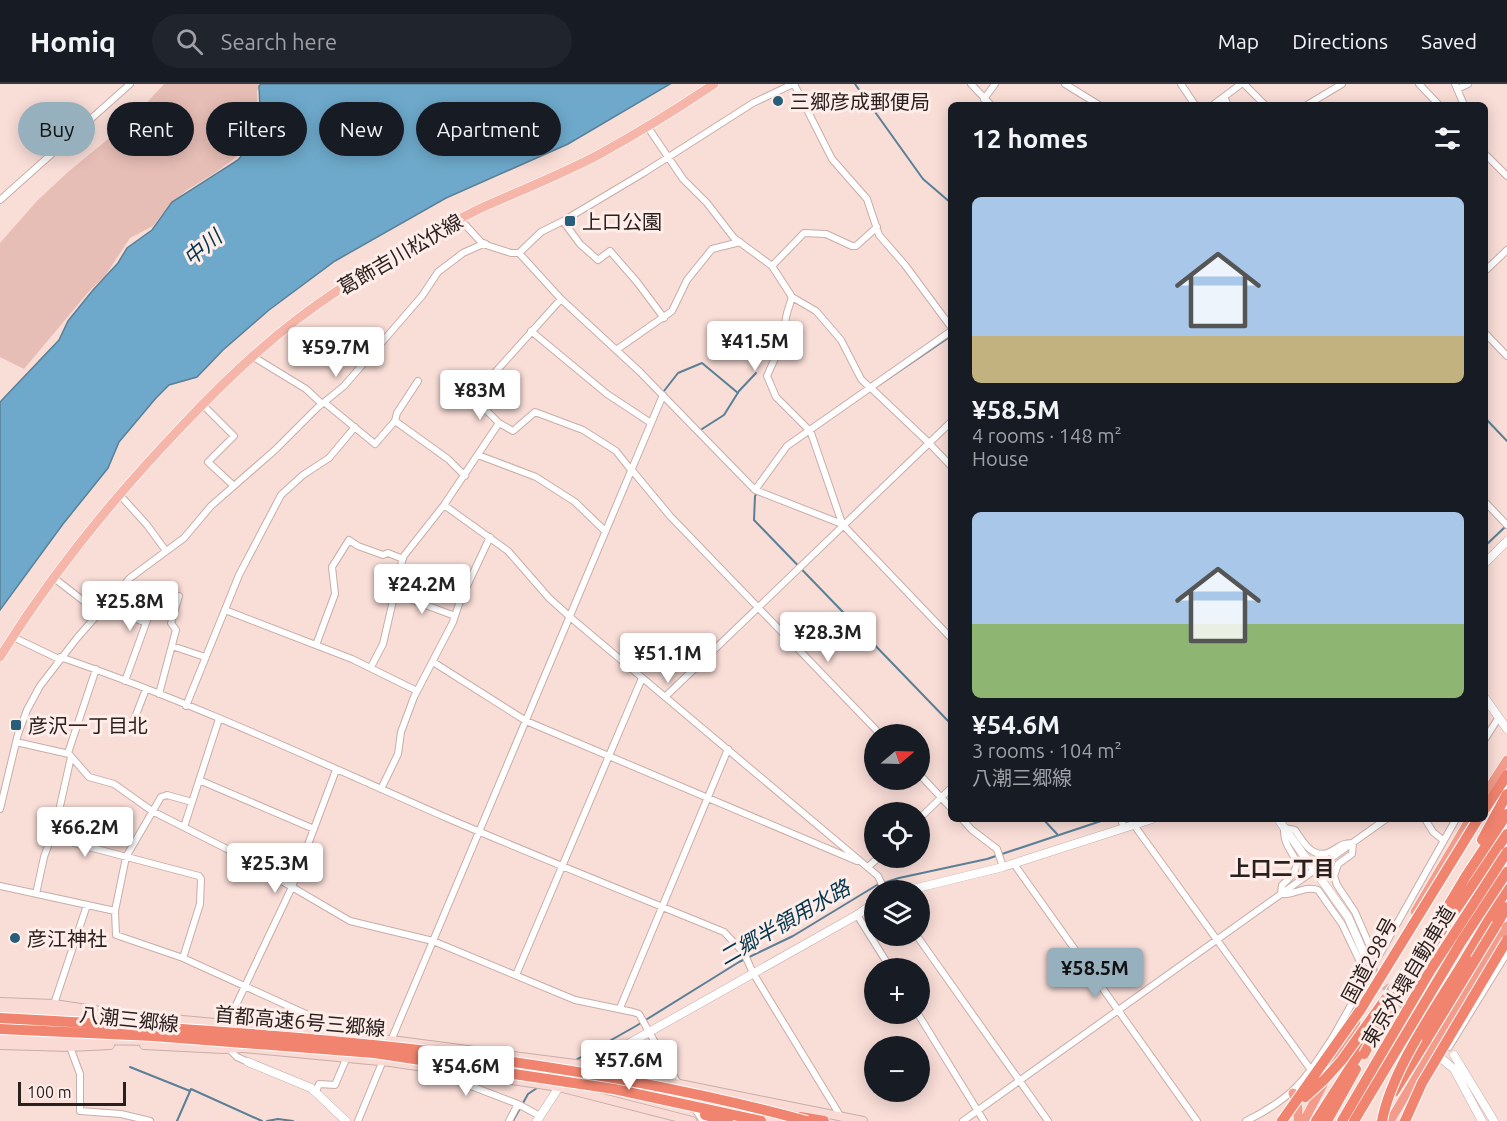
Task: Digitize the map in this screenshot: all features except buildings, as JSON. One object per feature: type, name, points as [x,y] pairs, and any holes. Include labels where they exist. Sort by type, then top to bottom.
[{"type":"highway","points":[[1488,790],[1507,760]]},
{"type":"highway","points":[[1488,804],[1507,775]]},
{"type":"highway","points":[[1471,878],[1476,850],[1507,794]]},
{"type":"highway","points":[[1316,1121],[1471,878],[1507,814]]},
{"type":"highway","name":"国道298号","points":[[1304,1121],[1423,898],[1468,822]]},
{"type":"highway","points":[[1282,1121],[1362,1009],[1476,822]]},
{"type":"highway","points":[[1270,1121],[1307,1096],[1334,1070],[1362,1034],[1471,878],[1507,834]]},
{"type":"highway","name":"東京外環自動車道","points":[[1354,1121],[1370,1083],[1437,961],[1507,852]]},
{"type":"highway","name":"東京外環自動車道","points":[[1342,1121],[1370,1083],[1507,872]]},
{"type":"highway","points":[[1382,1121],[1388,1096],[1406,1060],[1507,890]]},
{"type":"highway","points":[[1390,1121],[1502,925],[1507,907]]},
{"type":"highway","points":[[1382,1121],[1395,1090],[1502,925]]},
{"type":"highway","points":[[1405,1121],[1422,1083],[1507,940]]},
{"type":"highway","points":[[1326,1121],[1427,941]]},
{"type":"highway","name":"首都高速6号三郷線","points":[[0,1018],[334,1040],[470,1055],[603,1077],[807,1121]]},
{"type":"highway","name":"首都高速6号三郷線","points":[[0,1029],[153,1036],[374,1053],[614,1089],[762,1121]]},
{"type":"highway","points":[[614,1089],[656,1103],[728,1121]]},
{"type":"highway","points":[[1293,1093],[1299,1121]]},
{"type":"highway","points":[[785,1115],[824,1121]]},
{"type":"main road","name":"葛飾吉川松伏線","points":[[0,657],[54,578],[118,494],[202,404],[252,355],[338,290],[460,219],[568,170],[647,126],[714,84]]},
{"type":"main road","points":[[0,1002],[54,1004],[254,1029]]},
{"type":"main road","name":"八潮三郷線","points":[[0,1010],[392,1040],[591,1066],[863,1121]]},
{"type":"main road","name":"八潮三郷線","points":[[0,1038],[220,1044],[382,1062],[559,1087],[692,1121]]},
{"type":"main road","points":[[0,1045],[70,1047],[117,1044],[242,1048]]},
{"type":"street","points":[[0,200],[130,84]]},
{"type":"street","points":[[460,219],[481,242],[511,254],[519,253],[541,232],[668,158],[736,113],[793,84],[832,159],[867,199],[879,235],[905,265],[948,325]]},
{"type":"street","points":[[971,84],[988,102]]},
{"type":"street","points":[[984,99],[995,84]]},
{"type":"street","points":[[1065,84],[1094,102]]},
{"type":"street","points":[[1180,84],[1193,102]]},
{"type":"street","points":[[1217,102],[1243,84],[1262,102]]},
{"type":"street","points":[[1325,84],[1330,91]]},
{"type":"street","points":[[1312,102],[1342,84]]},
{"type":"street","points":[[1419,84],[1436,102]]},
{"type":"street","points":[[1463,102],[1456,86],[1468,84]]},
{"type":"street","points":[[1224,97],[1226,102]]},
{"type":"street","points":[[647,126],[668,158],[734,238],[772,266],[792,297],[816,311],[842,340],[861,379],[948,463]]},
{"type":"street","points":[[1488,157],[1506,172]]},
{"type":"street","points":[[563,221],[580,244],[598,260],[610,251],[664,318]]},
{"type":"street","points":[[772,266],[804,233],[826,234],[852,246],[877,227]]},
{"type":"street","points":[[616,350],[672,311],[687,280],[712,249],[740,242]]},
{"type":"street","points":[[0,809],[16,742],[32,699],[60,658],[135,574],[184,538],[211,506],[344,386],[422,296],[438,272],[470,248],[486,244]]},
{"type":"street","points":[[1488,269],[1507,250]]},
{"type":"street","points":[[519,253],[561,299],[663,395],[755,490],[843,526],[948,635]]},
{"type":"street","points":[[792,297],[780,347],[767,376],[776,397],[809,430],[843,526]]},
{"type":"street","points":[[561,299],[473,397],[500,423],[513,431],[535,412],[583,430],[616,452],[670,516],[870,724]]},
{"type":"street","points":[[531,331],[607,394],[651,423]]},
{"type":"street","points":[[755,490],[787,446],[948,331]]},
{"type":"street","points":[[1488,336],[1507,356]]},
{"type":"street","points":[[252,355],[306,388],[375,444],[395,421],[395,416],[418,381]]},
{"type":"street","points":[[358,1121],[663,395]]},
{"type":"street","points":[[202,404],[234,436],[208,462],[234,486]]},
{"type":"street","points":[[395,421],[448,459],[465,476]]},
{"type":"street","points":[[371,668],[383,644],[403,559],[465,476],[500,423]]},
{"type":"street","points":[[665,697],[948,425]]},
{"type":"street","points":[[186,706],[238,575],[281,495],[303,475],[329,458],[355,427]]},
{"type":"street","points":[[478,455],[536,477],[575,502],[606,531]]},
{"type":"street","points":[[118,494],[147,525],[166,551]]},
{"type":"street","points":[[444,505],[508,550],[549,598],[864,863]]},
{"type":"street","points":[[1488,505],[1507,525]]},
{"type":"street","points":[[381,789],[399,754],[401,732],[417,691],[455,616],[490,537]]},
{"type":"street","points":[[316,645],[335,594],[332,567],[349,540],[358,546],[383,555],[388,553],[403,559]]},
{"type":"street","points":[[1488,560],[1507,541]]},
{"type":"street","points":[[54,578],[99,613]]},
{"type":"street","points":[[122,588],[154,601],[125,681]]},
{"type":"street","points":[[396,594],[455,616]]},
{"type":"street","points":[[159,694],[176,630],[171,623],[179,596]]},
{"type":"street","points":[[108,604],[146,623]]},
{"type":"street","points":[[225,610],[371,668],[417,691]]},
{"type":"street","points":[[13,637],[60,658],[96,669],[159,694],[479,831],[724,932],[745,955],[753,973],[842,1118]]},
{"type":"street","points":[[172,646],[205,657]]},
{"type":"street","points":[[433,662],[526,721],[864,865]]},
{"type":"street","points":[[36,894],[44,857],[56,824],[69,755],[96,669]]},
{"type":"street","points":[[516,975],[642,678]]},
{"type":"street","points":[[132,725],[146,690]]},
{"type":"street","points":[[1488,702],[1507,729]]},
{"type":"street","points":[[1488,734],[1499,717]]},
{"type":"street","points":[[184,827],[219,719]]},
{"type":"street","points":[[16,742],[69,755],[89,777],[114,784],[152,811],[227,849],[350,921],[433,940],[575,1000],[620,1008],[639,1014],[679,1085],[703,1121]]},
{"type":"street","points":[[620,1008],[728,749]]},
{"type":"street","points":[[228,1024],[291,887],[336,770]]},
{"type":"street","points":[[199,780],[314,829]]},
{"type":"street","points":[[930,785],[948,805]]},
{"type":"street","points":[[930,808],[948,791]]},
{"type":"street","points":[[192,802],[167,795],[161,797],[126,856],[115,911],[116,935],[183,958],[336,1029],[339,1035],[338,1054],[344,1058],[335,1085],[319,1084],[316,1092]]},
{"type":"street","points":[[966,822],[997,849],[1003,867]]},
{"type":"street","points":[[1122,822],[1124,828]]},
{"type":"street","points":[[930,885],[1014,864],[1143,822]]},
{"type":"street","points":[[1280,822],[1348,917],[1365,956]]},
{"type":"street","points":[[963,1121],[1382,822]]},
{"type":"street","points":[[1427,822],[1433,832],[1443,840]]},
{"type":"street","points":[[1246,1121],[1269,1110],[1293,1093],[1311,1070],[1333,1038],[1378,954],[1454,822]]},
{"type":"street","points":[[1134,825],[1311,1070]]},
{"type":"street","points":[[1284,828],[1295,830],[1306,846],[1320,854],[1328,853],[1342,843],[1353,843]]},
{"type":"street","points":[[1281,894],[1282,885],[1293,876],[1297,869],[1297,861],[1283,840],[1284,828]]},
{"type":"street","points":[[51,837],[199,876],[201,879],[200,904],[183,958]]},
{"type":"street","points":[[1353,843],[1352,854],[1338,864],[1334,876],[1337,885],[1355,912],[1372,951],[1378,954]]},
{"type":"street","points":[[1014,864],[1197,1121]]},
{"type":"street","points":[[869,868],[881,880]]},
{"type":"street","points":[[0,886],[115,911]]},
{"type":"street","points":[[1281,894],[1290,896],[1308,888],[1318,890],[1342,924],[1363,968],[1370,971]]},
{"type":"street","points":[[54,1004],[87,905]]},
{"type":"street","points":[[446,1047],[453,1053],[452,1065],[444,1070],[442,1075],[518,1104],[539,1118],[559,1087],[591,1066],[864,910]]},
{"type":"street","points":[[858,915],[884,958]]},
{"type":"street","points":[[924,946],[1048,1121]]},
{"type":"street","points":[[1405,1121],[1507,953]]},
{"type":"street","points":[[924,1024],[984,1121]]},
{"type":"street","points":[[70,1047],[80,1074],[79,1121]]},
{"type":"street","points":[[229,1048],[237,1057],[316,1092],[346,1121]]},
{"type":"street","points":[[1454,1055],[1494,1121]]},
{"type":"street","points":[[1442,1059],[1454,1070],[1482,1121]]},
{"type":"street","points":[[719,1093],[735,1116],[747,1121]]},
{"type":"street","points":[[508,1121],[518,1104]]},
{"type":"street","points":[[80,1111],[121,1114],[150,1121]]},
{"type":"shaded area","points":[[164,84],[262,84],[257,91],[257,102],[206,102],[206,156],[237,156],[187,190],[169,205],[153,226],[130,238],[105,276],[91,289],[24,369],[0,357],[0,243],[37,201],[87,156],[95,156],[95,150],[107,140],[107,156],[194,156],[194,102],[148,102]]},
{"type":"water","name":"中川","points":[[261,84],[670,84],[561,147],[561,102],[416,102],[416,156],[541,156],[446,198],[335,261],[269,310],[223,350],[197,377],[169,385],[119,442],[108,468],[63,524],[0,610],[0,402],[59,340],[68,321],[118,263],[127,248],[152,230],[172,202],[241,156],[307,156],[307,102],[260,102],[259,86]]},
{"type":"waterway","points":[[855,84],[923,179],[948,200]]},
{"type":"waterway","points":[[879,385],[948,338]]},
{"type":"waterway","points":[[664,391],[678,373],[702,363],[738,393]]},
{"type":"waterway","points":[[702,429],[724,415],[739,391],[756,373]]},
{"type":"waterway","points":[[1488,421],[1507,441]]},
{"type":"waterway","points":[[757,493],[754,520],[948,721]]},
{"type":"waterway","name":"二郷半領用水路","points":[[1488,543],[1507,525]]},
{"type":"waterway","points":[[1046,822],[1057,834]]},
{"type":"waterway","name":"二郷半領用水路","points":[[574,1061],[636,1026],[739,962],[793,936],[877,885],[987,859],[1098,822]]},
{"type":"waterway","points":[[130,1067],[190,1091]]},
{"type":"waterway","name":"二郷半領用水路","points":[[513,1121],[528,1094],[537,1088]]},
{"type":"waterway","points":[[177,1121],[191,1089],[262,1121]]},
{"type":"waterway","points":[[267,1121],[278,1119],[293,1121]]},
{"type":"tunnel","points":[[1365,956],[1381,982],[1411,1013]]},
{"type":"place","name":"三郷彦成郵便局","points":[[778,101]]},
{"type":"place","name":"上口公園","points":[[570,221]]},
{"type":"place","name":"彦沢一丁目北","points":[[16,725]]},
{"type":"place","name":"彦江神社","points":[[15,938]]},
{"type":"district","name":"上口二丁目","points":[[1282,868]]}]
